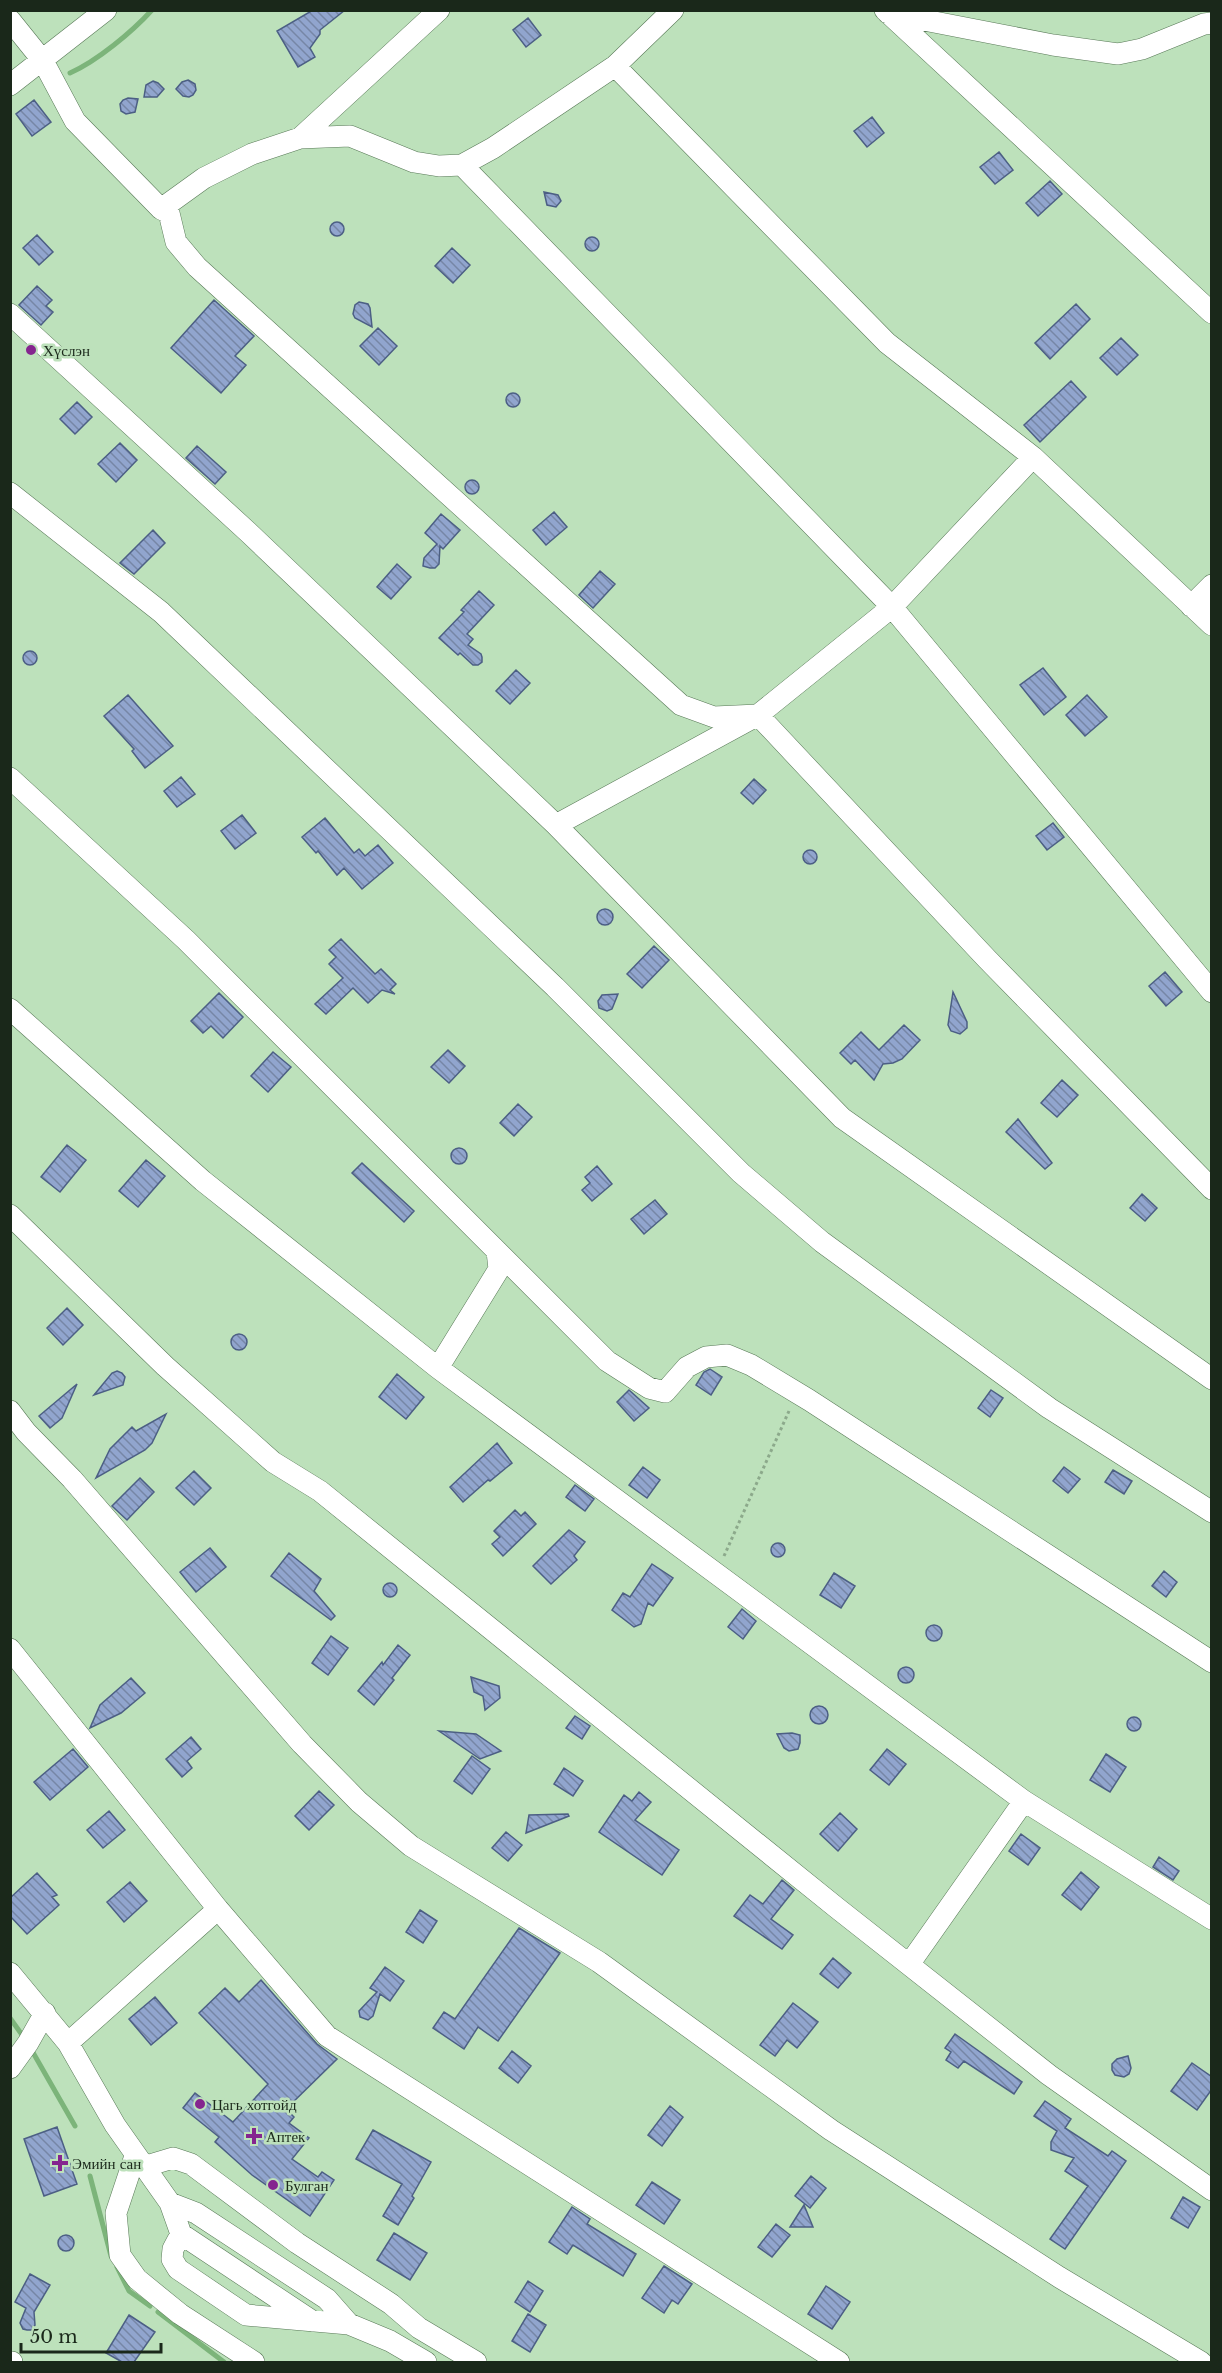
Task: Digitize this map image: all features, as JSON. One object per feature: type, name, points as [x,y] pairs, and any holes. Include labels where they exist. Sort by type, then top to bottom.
[{"type":"street","points":[[10,85],[44,61],[106,10]]},
{"type":"street","points":[[300,138],[439,10]]},
{"type":"street","points":[[161,209],[204,178],[252,154],[300,138],[350,136],[414,162],[439,166],[462,165],[493,148],[615,66],[672,10]]},
{"type":"street","points":[[886,12],[1053,45],[1118,54],[1142,49],[1204,24],[1212,23]]},
{"type":"street","points":[[886,12],[1212,313]]},
{"type":"street","points":[[10,20],[44,61],[75,122],[161,209],[169,213],[176,242],[197,267],[681,705],[714,717],[758,715],[987,959],[1212,1188]]},
{"type":"street","points":[[615,66],[887,343],[1033,456],[1201,609],[1212,625]]},
{"type":"street","points":[[462,165],[892,607],[1212,992]]},
{"type":"street","points":[[10,314],[248,532],[556,825],[842,1118],[1212,1379]]},
{"type":"street","points":[[556,825],[758,715],[892,607],[1033,456]]},
{"type":"street","points":[[10,494],[161,612],[555,987],[741,1173],[822,1242],[1049,1408],[1212,1512]]},
{"type":"street","points":[[1201,609],[1212,585]]},
{"type":"street","points":[[10,778],[186,940],[607,1361],[649,1388],[665,1392],[687,1367],[706,1357],[727,1355],[751,1365],[1212,1662]]},
{"type":"street","points":[[10,1009],[202,1181],[438,1368],[1024,1801],[1212,1919]]},
{"type":"street","points":[[10,1215],[165,1366],[273,1462],[321,1491],[837,1908],[910,1963],[1049,2075],[1212,2190]]},
{"type":"street","points":[[438,1368],[499,1269],[497,1251]]},
{"type":"street","points":[[10,1411],[302,1744],[359,1802],[411,1846],[599,1962],[831,2130],[1059,2277],[1201,2362]]},
{"type":"street","points":[[10,1649],[218,1909],[327,2036],[839,2362]]},
{"type":"street","points":[[910,1963],[1024,1801]]},
{"type":"street","points":[[68,2043],[218,1909]]},
{"type":"street","points":[[10,1973],[68,2043],[139,2161],[170,2203],[181,2234],[312,2321]]},
{"type":"street","points":[[13,2057],[45,2013]]},
{"type":"street","points":[[139,2161],[174,2158],[191,2164],[297,2243],[391,2304],[419,2328],[476,2362]]},
{"type":"street","points":[[139,2161],[116,2212],[120,2255],[137,2279],[180,2314],[254,2362]]},
{"type":"street","points":[[170,2203],[196,2213],[327,2299],[349,2324]]},
{"type":"street","points":[[181,2234],[173,2249],[172,2259],[178,2269],[246,2315],[349,2324],[390,2341],[426,2362]]},
{"type":"street","points":[[390,2341],[403,2316]]},
{"type":"path","points":[[716,1573],[798,1394]]},
{"type":"building","points":[[313,10],[345,10],[320,30],[320,34],[310,48],[315,57],[298,67],[277,31]]},
{"type":"building","points":[[528,18],[541,35],[526,47],[513,30]]},
{"type":"building","points":[[188,80],[195,84],[196,90],[189,97],[183,96],[176,89],[182,82]]},
{"type":"building","points":[[153,81],[164,89],[157,97],[144,97],[146,85]]},
{"type":"building","points":[[128,98],[138,99],[135,112],[126,114],[121,111],[120,104]]},
{"type":"building","points":[[34,100],[51,122],[32,136],[16,114]]},
{"type":"building","points":[[872,117],[884,133],[867,147],[854,131]]},
{"type":"building","points":[[999,152],[1013,170],[995,184],[980,167]]},
{"type":"building","points":[[1050,181],[1062,194],[1038,216],[1026,203]]},
{"type":"building","points":[[544,192],[558,195],[561,201],[556,207],[547,205]]},
{"type":"building","points":[[334,222],[340,222],[344,229],[340,236],[334,236],[330,232],[330,226]]},
{"type":"building","points":[[37,235],[53,252],[39,265],[23,248]]},
{"type":"building","points":[[589,237],[595,237],[599,244],[595,251],[589,251],[585,247],[585,241]]},
{"type":"building","points":[[452,248],[470,265],[453,283],[435,266]]},
{"type":"building","points":[[37,286],[52,300],[46,306],[53,312],[41,325],[19,305]]},
{"type":"building","points":[[214,300],[254,336],[235,356],[246,365],[221,393],[171,348]]},
{"type":"building","points":[[359,302],[368,304],[372,327],[355,318],[353,314],[355,305]]},
{"type":"building","points":[[1076,304],[1090,319],[1050,359],[1035,343]]},
{"type":"building","points":[[378,328],[397,346],[379,365],[360,346]]},
{"type":"building","points":[[1121,338],[1138,355],[1117,375],[1100,358]]},
{"type":"building","points":[[1071,381],[1086,397],[1040,442],[1024,425]]},
{"type":"building","points":[[510,393],[516,393],[520,400],[516,407],[510,407],[506,403],[506,397]]},
{"type":"building","points":[[77,402],[92,417],[75,434],[60,419]]},
{"type":"building","points":[[120,443],[137,460],[116,482],[98,464]]},
{"type":"building","points":[[197,446],[226,472],[215,484],[186,458]]},
{"type":"building","points":[[469,480],[475,480],[479,487],[475,494],[469,494],[465,490],[465,484]]},
{"type":"building","points":[[554,512],[567,527],[546,545],[533,530]]},
{"type":"building","points":[[441,514],[460,530],[443,549],[440,546],[439,564],[435,568],[430,568],[423,566],[424,558],[437,544],[425,533]]},
{"type":"building","points":[[153,530],[165,543],[134,574],[120,563]]},
{"type":"building","points":[[397,564],[411,577],[391,599],[377,587]]},
{"type":"building","points":[[600,571],[615,584],[593,608],[579,595]]},
{"type":"building","points":[[479,591],[494,605],[467,634],[473,639],[468,645],[482,657],[482,662],[473,665],[439,638],[464,612],[461,610]]},
{"type":"building","points":[[27,651],[33,651],[37,658],[33,665],[27,665],[23,661],[23,655]]},
{"type":"building","points":[[1043,668],[1066,697],[1044,715],[1020,685]]},
{"type":"building","points":[[516,670],[530,683],[510,704],[496,691]]},
{"type":"building","points":[[128,695],[173,746],[145,768],[132,751],[134,749],[104,716]]},
{"type":"building","points":[[1087,695],[1107,717],[1085,736],[1066,715]]},
{"type":"building","points":[[181,777],[195,794],[177,807],[164,791]]},
{"type":"building","points":[[754,779],[766,790],[753,804],[741,793]]},
{"type":"building","points":[[242,815],[256,833],[235,849],[221,831]]},
{"type":"building","points":[[325,818],[354,853],[359,849],[365,856],[378,845],[393,863],[362,889],[344,868],[337,875],[318,851],[316,853],[302,837]]},
{"type":"building","points":[[1053,823],[1064,837],[1047,850],[1036,836]]},
{"type":"building","points":[[807,850],[813,850],[817,857],[813,864],[807,864],[803,860],[803,854]]},
{"type":"building","points":[[602,909],[608,909],[613,917],[611,923],[602,925],[597,920],[597,914]]},
{"type":"building","points":[[341,939],[375,974],[381,969],[396,984],[390,990],[395,994],[382,990],[368,1003],[353,988],[326,1014],[315,1004],[343,978],[329,964],[336,957],[329,950]]},
{"type":"building","points":[[654,946],[669,960],[642,988],[627,974]]},
{"type":"building","points":[[1165,972],[1182,992],[1166,1006],[1149,986]]},
{"type":"building","points":[[953,992],[967,1022],[967,1028],[960,1034],[951,1031],[948,1025]]},
{"type":"building","points":[[219,993],[243,1017],[223,1038],[211,1026],[203,1033],[191,1021]]},
{"type":"building","points":[[618,994],[612,1009],[607,1011],[599,1008],[598,1001],[602,995]]},
{"type":"building","points":[[904,1025],[920,1040],[902,1059],[883,1064],[874,1080],[855,1060],[851,1064],[840,1053],[861,1032],[879,1050]]},
{"type":"building","points":[[448,1050],[465,1066],[449,1083],[431,1067]]},
{"type":"building","points":[[273,1052],[291,1067],[268,1092],[251,1076]]},
{"type":"building","points":[[1062,1080],[1078,1095],[1057,1117],[1041,1103]]},
{"type":"building","points":[[518,1104],[532,1117],[514,1136],[500,1123]]},
{"type":"building","points":[[1018,1119],[1052,1163],[1045,1169],[1006,1132]]},
{"type":"building","points":[[67,1145],[86,1160],[60,1192],[41,1177]]},
{"type":"building","points":[[456,1148],[462,1148],[467,1156],[465,1162],[456,1164],[451,1159],[451,1153]]},
{"type":"building","points":[[146,1160],[165,1176],[138,1207],[119,1191]]},
{"type":"building","points":[[362,1163],[414,1211],[404,1222],[352,1173]]},
{"type":"building","points":[[597,1166],[612,1184],[592,1201],[582,1190],[590,1183],[585,1177]]},
{"type":"building","points":[[1142,1194],[1157,1208],[1145,1221],[1130,1208]]},
{"type":"building","points":[[655,1200],[667,1214],[644,1234],[631,1219]]},
{"type":"building","points":[[67,1308],[83,1325],[63,1345],[47,1328]]},
{"type":"building","points":[[236,1334],[242,1334],[247,1342],[245,1348],[236,1350],[231,1345],[231,1339]]},
{"type":"building","points":[[710,1369],[722,1377],[711,1395],[696,1385],[704,1372]]},
{"type":"building","points":[[117,1371],[125,1377],[123,1385],[94,1395],[112,1373]]},
{"type":"building","points":[[397,1374],[424,1397],[406,1419],[379,1397]]},
{"type":"building","points":[[77,1384],[62,1418],[50,1428],[39,1416]]},
{"type":"building","points":[[629,1390],[649,1408],[634,1421],[617,1402]]},
{"type":"building","points":[[991,1390],[1003,1398],[990,1417],[978,1408]]},
{"type":"building","points":[[166,1414],[152,1443],[145,1450],[96,1478],[110,1449],[132,1427],[136,1431]]},
{"type":"building","points":[[497,1443],[512,1463],[463,1502],[450,1487]]},
{"type":"building","points":[[643,1467],[660,1480],[647,1498],[629,1485]]},
{"type":"building","points":[[1064,1467],[1080,1479],[1068,1493],[1053,1481]]},
{"type":"building","points":[[1113,1470],[1132,1481],[1124,1494],[1105,1482]]},
{"type":"building","points":[[194,1471],[211,1488],[194,1505],[176,1488]]},
{"type":"building","points":[[140,1478],[154,1492],[127,1520],[112,1506]]},
{"type":"building","points":[[575,1485],[594,1499],[585,1511],[566,1497]]},
{"type":"building","points":[[515,1510],[521,1516],[525,1512],[536,1524],[503,1556],[492,1544],[500,1537],[494,1531]]},
{"type":"building","points":[[569,1530],[585,1542],[574,1556],[577,1560],[551,1584],[533,1566]]},
{"type":"building","points":[[775,1543],[781,1543],[785,1550],[781,1557],[775,1557],[771,1553],[771,1547]]},
{"type":"building","points":[[210,1548],[226,1567],[196,1592],[180,1572]]},
{"type":"building","points":[[289,1553],[321,1579],[314,1591],[335,1616],[331,1620],[271,1576]]},
{"type":"building","points":[[652,1564],[673,1578],[653,1606],[648,1603],[641,1624],[634,1627],[612,1610],[623,1593],[630,1597]]},
{"type":"building","points":[[1164,1571],[1177,1582],[1166,1597],[1152,1586]]},
{"type":"building","points":[[834,1573],[855,1586],[841,1608],[820,1595]]},
{"type":"building","points":[[387,1583],[393,1583],[397,1590],[393,1597],[387,1597],[383,1593],[383,1587]]},
{"type":"building","points":[[742,1609],[756,1621],[743,1639],[728,1627]]},
{"type":"building","points":[[934,1625],[940,1627],[942,1633],[940,1639],[934,1641],[928,1639],[926,1633],[928,1627]]},
{"type":"building","points":[[331,1636],[348,1648],[328,1675],[312,1663]]},
{"type":"building","points":[[398,1645],[410,1655],[374,1705],[358,1691],[382,1662],[383,1665]]},
{"type":"building","points":[[903,1667],[909,1667],[914,1675],[912,1681],[903,1683],[898,1678],[898,1672]]},
{"type":"building","points":[[471,1677],[499,1686],[500,1698],[485,1710],[483,1696],[474,1692]]},
{"type":"building","points":[[131,1678],[145,1693],[121,1713],[90,1728],[100,1705]]},
{"type":"building","points":[[815,1706],[823,1706],[828,1711],[826,1722],[815,1724],[810,1719],[810,1711]]},
{"type":"building","points":[[575,1716],[590,1726],[582,1739],[566,1728]]},
{"type":"building","points":[[1131,1717],[1137,1717],[1141,1724],[1137,1731],[1131,1731],[1127,1727],[1127,1721]]},
{"type":"building","points":[[439,1731],[476,1734],[501,1751],[480,1759]]},
{"type":"building","points":[[777,1734],[800,1735],[800,1743],[798,1749],[789,1751],[784,1748]]},
{"type":"building","points":[[191,1737],[201,1749],[187,1761],[192,1768],[182,1777],[166,1759]]},
{"type":"building","points":[[73,1749],[88,1767],[50,1800],[34,1782]]},
{"type":"building","points":[[887,1749],[906,1764],[889,1785],[870,1770]]},
{"type":"building","points":[[1106,1754],[1126,1767],[1110,1792],[1090,1780]]},
{"type":"building","points":[[472,1756],[490,1769],[472,1794],[454,1781]]},
{"type":"building","points":[[564,1768],[583,1781],[573,1796],[554,1784]]},
{"type":"building","points":[[319,1791],[334,1805],[309,1830],[295,1816]]},
{"type":"building","points":[[639,1792],[651,1802],[635,1820],[679,1850],[662,1875],[599,1832],[624,1795],[632,1801]]},
{"type":"building","points":[[109,1811],[125,1830],[103,1848],[87,1830]]},
{"type":"building","points":[[840,1813],[857,1829],[838,1851],[820,1834]]},
{"type":"building","points":[[568,1814],[569,1816],[526,1833],[529,1815]]},
{"type":"building","points":[[506,1832],[522,1845],[508,1861],[492,1848]]},
{"type":"building","points":[[1021,1834],[1040,1848],[1028,1865],[1009,1851]]},
{"type":"building","points":[[1159,1857],[1179,1871],[1173,1880],[1153,1867]]},
{"type":"building","points":[[1081,1872],[1099,1887],[1081,1910],[1062,1895]]},
{"type":"building","points":[[37,1873],[57,1895],[52,1897],[59,1905],[27,1934],[10,1916],[10,1898]]},
{"type":"building","points":[[782,1880],[794,1890],[771,1919],[793,1935],[782,1949],[734,1916],[750,1895],[763,1904]]},
{"type":"building","points":[[130,1882],[147,1901],[124,1922],[107,1902]]},
{"type":"building","points":[[420,1910],[437,1921],[423,1943],[406,1932]]},
{"type":"building","points":[[519,1928],[560,1953],[498,2041],[478,2027],[464,2049],[433,2028],[444,2012],[455,2019]]},
{"type":"building","points":[[833,1958],[851,1973],[838,1988],[820,1974]]},
{"type":"building","points":[[385,1967],[404,1981],[390,2001],[380,1994],[373,2016],[368,2020],[360,2017],[359,2011],[377,1992],[370,1988]]},
{"type":"building","points":[[261,1980],[317,2044],[337,2059],[286,2109],[294,2117],[289,2123],[309,2138],[292,2159],[318,2177],[322,2172],[334,2180],[310,2216],[252,2175],[215,2142],[219,2137],[183,2108],[195,2093],[233,2122],[268,2084],[199,2013],[225,1988],[239,2002]]},
{"type":"building","points":[[155,1997],[177,2023],[151,2045],[129,2019]]},
{"type":"building","points":[[793,2003],[818,2022],[797,2048],[787,2040],[775,2056],[760,2045]]},
{"type":"building","points":[[955,2034],[1022,2082],[1014,2094],[964,2061],[958,2068],[946,2060],[951,2052],[945,2048]]},
{"type":"building","points":[[512,2051],[531,2066],[518,2083],[499,2068]]},
{"type":"building","points":[[1128,2056],[1131,2068],[1129,2074],[1124,2077],[1115,2075],[1112,2064],[1117,2059]]},
{"type":"building","points":[[1192,2063],[1212,2077],[1212,2089],[1197,2110],[1171,2091]]},
{"type":"building","points":[[1045,2101],[1071,2119],[1065,2128],[1108,2156],[1112,2151],[1126,2161],[1065,2249],[1050,2239],[1088,2186],[1065,2171],[1074,2158],[1051,2150],[1051,2142],[1057,2131],[1034,2116]]},
{"type":"building","points":[[670,2106],[683,2117],[662,2146],[648,2135]]},
{"type":"building","points":[[57,2127],[77,2184],[44,2196],[24,2139]]},
{"type":"building","points":[[373,2130],[431,2162],[398,2225],[383,2216],[402,2184],[356,2159]]},
{"type":"building","points":[[811,2176],[826,2188],[810,2208],[795,2196]]},
{"type":"building","points":[[652,2182],[680,2200],[664,2224],[636,2205]]},
{"type":"building","points":[[1183,2197],[1200,2207],[1188,2228],[1171,2218]]},
{"type":"building","points":[[804,2205],[813,2227],[790,2227]]},
{"type":"building","points":[[572,2207],[590,2219],[587,2224],[636,2254],[623,2276],[573,2245],[567,2254],[549,2242]]},
{"type":"building","points":[[776,2224],[790,2235],[772,2257],[758,2247]]},
{"type":"building","points":[[394,2233],[427,2253],[410,2280],[377,2260]]},
{"type":"building","points":[[66,2235],[74,2243],[66,2251],[58,2243]]},
{"type":"building","points":[[664,2266],[692,2284],[678,2304],[672,2300],[664,2313],[642,2298]]},
{"type":"building","points":[[30,2274],[50,2285],[34,2312],[35,2325],[32,2330],[27,2330],[23,2329],[20,2323],[26,2308],[15,2302]]},
{"type":"building","points":[[528,2281],[543,2291],[530,2312],[515,2302]]},
{"type":"building","points":[[826,2286],[850,2302],[832,2329],[808,2314]]},
{"type":"building","points":[[528,2314],[546,2325],[530,2352],[512,2341]]},
{"type":"building","points":[[129,2315],[155,2332],[134,2362],[122,2362],[106,2353]]},
{"type":"waterway","points":[[70,73],[114,45],[152,10]]},
{"type":"waterway","points":[[10,2018],[25,2039]]},
{"type":"waterway","points":[[31,2049],[75,2126]]},
{"type":"waterway","points":[[90,2176],[111,2256]]},
{"type":"waterway","points":[[117,2267],[129,2291],[150,2306]]},
{"type":"waterway","points":[[158,2312],[224,2362]]},
{"type":"place","name":"Хүслэн","points":[[31,350]]},
{"type":"place","name":"Цагь хотгойд","points":[[200,2104]]},
{"type":"place","name":"Аптек","points":[[254,2136]]},
{"type":"place","name":"Эмийн сан","points":[[60,2163]]},
{"type":"place","name":"Булган","points":[[273,2185]]}]
